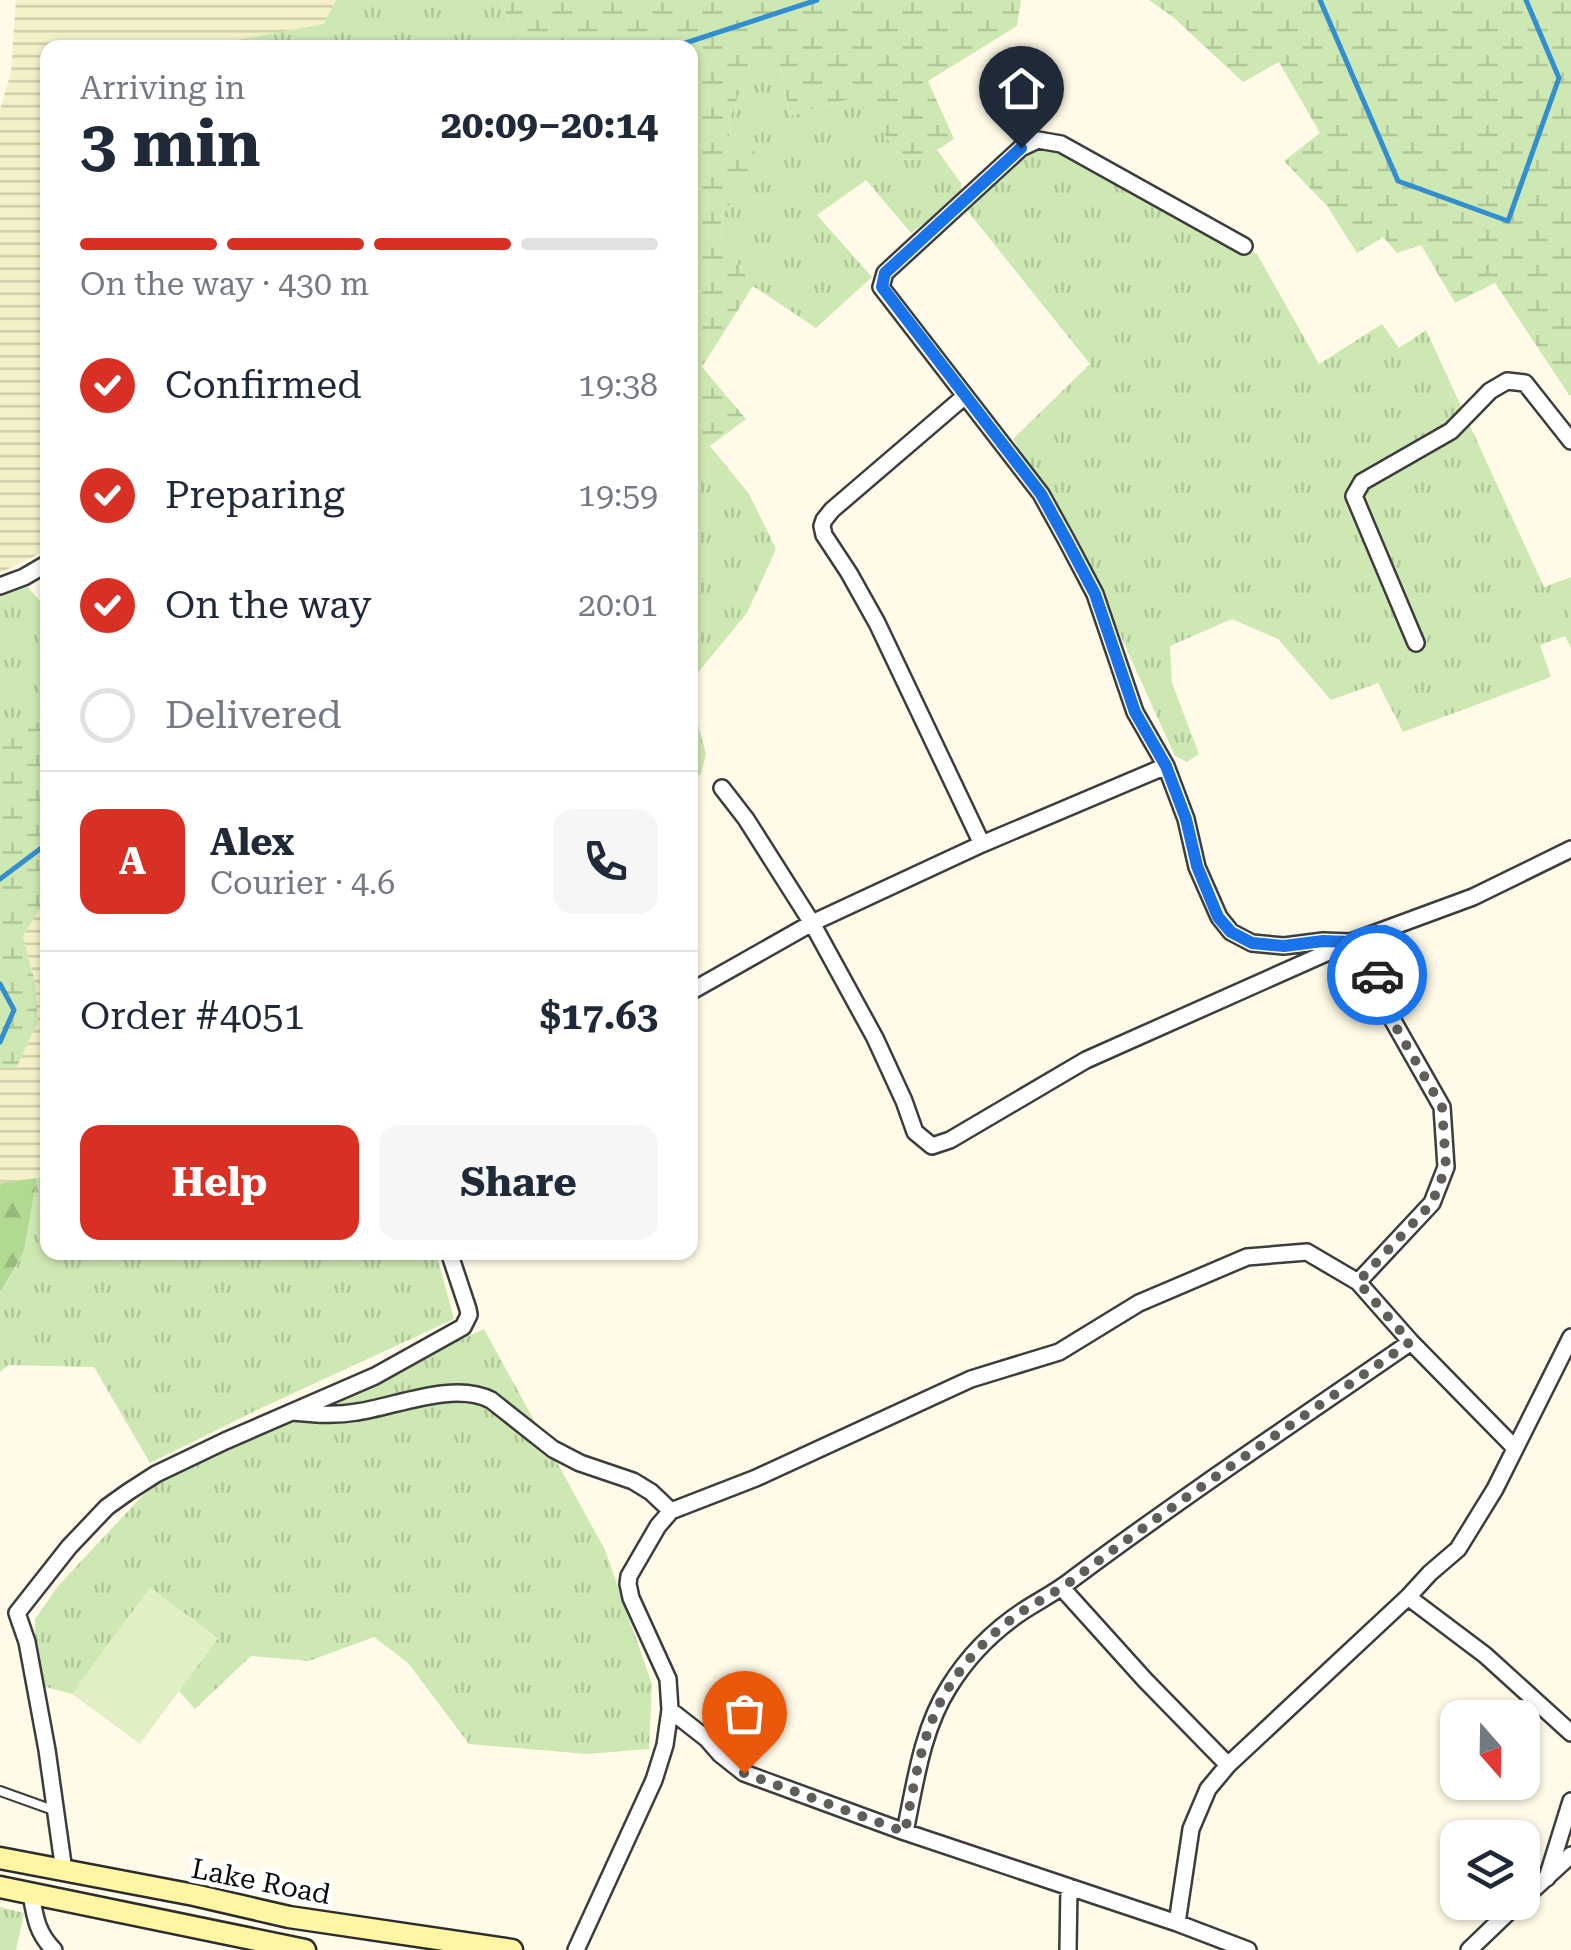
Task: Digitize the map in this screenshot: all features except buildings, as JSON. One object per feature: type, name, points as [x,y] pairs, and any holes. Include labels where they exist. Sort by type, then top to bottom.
[{"type":"main road","name":"Lake Road","points":[[0,1858],[289,1917],[512,1950]]},
{"type":"main road","name":"Lake Road","points":[[0,1887],[225,1942],[305,1950]]},
{"type":"street","points":[[1244,246],[1061,144],[1038,140],[1021,148],[885,273],[882,287],[1041,494],[1067,541],[1095,594],[1135,712],[1166,766],[1186,819],[1197,866],[1218,917],[1231,932],[1252,943],[1284,946],[1351,942]]},
{"type":"street","points":[[1416,644],[1354,496],[1362,482],[1451,431],[1490,390],[1506,381],[1524,383],[1571,440]]},
{"type":"street","points":[[965,396],[832,510],[822,526],[878,623],[982,844]]},
{"type":"street","points":[[0,586],[40,568]]},
{"type":"street","points":[[698,987],[812,923],[982,844],[1166,766]]},
{"type":"street","points":[[722,788],[812,923],[875,1038],[915,1132],[932,1146],[950,1140],[1086,1060],[1351,942],[1473,896],[1571,848]]},
{"type":"street","points":[[1358,1282],[1432,1203],[1446,1167],[1442,1107],[1374,985],[1385,931]]},
{"type":"street","points":[[576,1950],[654,1780],[665,1745],[670,1710],[668,1679],[628,1584],[658,1526],[671,1511],[756,1478],[972,1379],[1059,1352],[1139,1303],[1247,1257],[1307,1252],[1358,1282],[1410,1342],[1515,1448]]},
{"type":"street","points":[[0,1623],[17,1613],[69,1547],[107,1507],[156,1474],[375,1376],[463,1326],[468,1308],[452,1260]]},
{"type":"street","points":[[1177,1923],[1192,1829],[1208,1789],[1228,1765],[1458,1549],[1496,1489],[1571,1337]]},
{"type":"street","points":[[905,1832],[935,1712],[967,1661],[993,1633],[1410,1342]]},
{"type":"street","points":[[292,1412],[342,1414],[443,1394],[480,1395],[552,1449],[643,1486],[671,1511]]},
{"type":"street","points":[[1062,1588],[1228,1765]]},
{"type":"street","points":[[1408,1597],[1484,1655],[1571,1733]]},
{"type":"street","points":[[17,1613],[48,1750],[64,1871]]},
{"type":"street","points":[[670,1710],[744,1773],[1248,1950]]},
{"type":"street","points":[[1547,1878],[1571,1801]]},
{"type":"street","points":[[1540,1884],[1571,1855]]},
{"type":"street","points":[[1068,1950],[1069,1886]]},
{"type":"street","points":[[31,1894],[40,1932],[54,1950]]},
{"type":"street","points":[[1469,1950],[1501,1920]]},
{"type":"lane","points":[[0,1791],[56,1812]]},
{"type":"shaded area","points":[[16,0],[336,0],[325,24],[237,40],[40,40],[40,553],[0,573],[0,110],[11,72]]},
{"type":"shaded area","points":[[40,908],[40,1177],[0,1186],[0,1067],[16,1068],[38,1022],[35,983],[23,936]]},
{"type":"green space","points":[[336,0],[502,0],[513,40],[236,40],[324,24]]},
{"type":"green space","points":[[502,0],[1021,0],[1017,26],[928,81],[954,139],[923,159],[901,160],[872,114],[849,99],[790,116],[780,65],[772,49],[751,61],[730,118],[729,141],[753,142],[757,167],[721,217],[722,241],[753,286],[702,367],[746,419],[698,453],[698,40],[513,40]]},
{"type":"green space","points":[[1149,0],[1571,0],[1571,395],[1495,283],[1455,303],[1421,245],[1397,253],[1383,237],[1357,253],[1327,206],[1284,161],[1320,133],[1279,62],[1243,82]]},
{"type":"green space","points":[[772,48],[780,65],[790,116],[849,99],[872,113],[901,160],[923,159],[937,150],[961,183],[962,195],[911,233],[866,180],[817,215],[872,277],[816,328],[753,286],[722,241],[721,217],[757,167],[729,142],[730,118],[751,60]]},
{"type":"green space","points":[[1057,148],[1257,254],[1319,364],[1382,324],[1399,348],[1426,330],[1544,587],[1571,577],[1571,648],[1565,636],[1540,645],[1551,677],[1403,732],[1378,683],[1331,700],[1278,639],[1232,619],[1170,646],[1172,683],[1199,754],[1187,762],[1175,756],[1082,551],[1013,439],[1090,364],[966,209],[1032,149]]},
{"type":"green space","points":[[710,446],[749,494],[776,549],[747,613],[698,672],[698,453]]},
{"type":"green space","points":[[26,585],[40,601],[40,721],[0,745],[0,593]]},
{"type":"green space","points":[[40,721],[40,909],[23,936],[35,983],[38,1022],[16,1068],[0,1067],[0,745]]},
{"type":"green space","points":[[698,725],[706,754],[698,776]]},
{"type":"green space","points":[[40,1177],[40,1260],[438,1260],[454,1319],[150,1463],[94,1367],[8,1365],[0,1372],[0,1290],[24,1251]]},
{"type":"green space","points":[[37,1178],[24,1251],[0,1290],[0,1186]]},
{"type":"green space","points":[[484,1329],[605,1550],[652,1684],[649,1749],[587,1754],[469,1744],[408,1663],[374,1637],[309,1661],[251,1656],[195,1709],[179,1691],[218,1638],[150,1588],[72,1694],[42,1686],[35,1651],[35,1619],[58,1586],[142,1496],[173,1472]]},
{"type":"green space","points":[[150,1588],[218,1638],[140,1744],[72,1694]]},
{"type":"green space","points":[[0,1907],[24,1913],[16,1950],[0,1950]]},
{"type":"waterway","points":[[694,40],[817,0]]},
{"type":"waterway","points":[[1320,0],[1398,181],[1508,221],[1559,78],[1526,0]]},
{"type":"waterway","points":[[0,879],[40,849]]},
{"type":"waterway","points":[[0,984],[14,1010],[0,1042]]},
{"type":"way so far","points":[[744,1773],[905,1832],[935,1712],[967,1661],[993,1633],[1410,1342],[1358,1282],[1432,1203],[1446,1167],[1442,1107],[1378,996],[1374,985],[1377,975]]},
{"type":"route","points":[[1021,148],[885,273],[882,287],[1041,494],[1067,541],[1095,594],[1135,712],[1166,766],[1186,819],[1197,866],[1218,917],[1231,932],[1252,943],[1284,946],[1351,942],[1385,931],[1377,975]]}]
